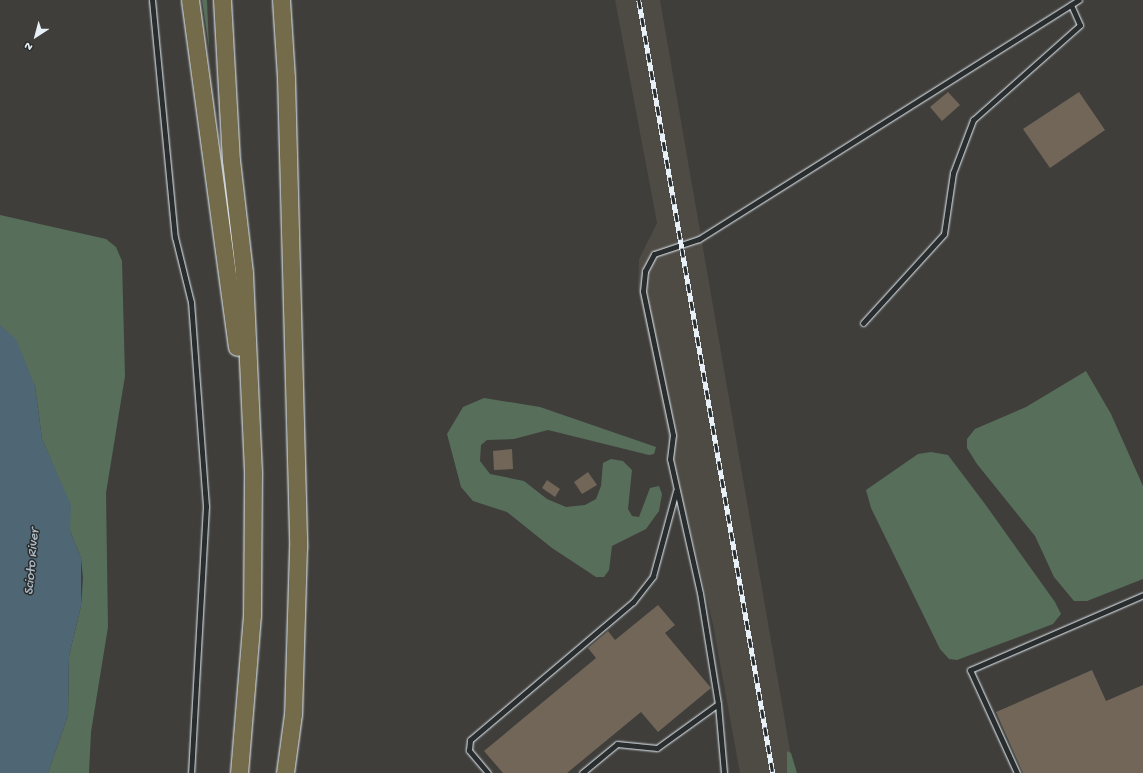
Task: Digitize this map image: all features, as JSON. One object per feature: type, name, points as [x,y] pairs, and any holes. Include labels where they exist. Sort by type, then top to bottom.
[{"type":"highway","points":[[190,0],[253,475]]},
{"type":"highway","points":[[222,0],[227,115],[244,273],[253,475],[252,615],[238,773]]},
{"type":"highway","points":[[281,0],[286,78],[298,548],[293,714],[285,773]]},
{"type":"highway","points":[[286,78],[291,0]]},
{"type":"lane","points":[[152,0],[176,237],[191,302],[206,506],[191,773]]},
{"type":"lane","points":[[724,773],[718,704],[689,537],[676,490],[670,459],[673,435],[643,291],[645,271],[654,254],[699,239],[1079,0]]},
{"type":"lane","points":[[863,323],[944,234],[953,173],[973,120],[1080,25],[1071,5]]},
{"type":"lane","points":[[488,773],[469,750],[470,740],[633,602],[653,576],[676,490]]},
{"type":"lane","points":[[1017,773],[970,670],[1143,596]]},
{"type":"lane","points":[[582,773],[617,744],[657,748],[718,704]]},
{"type":"shaded area","points":[[615,0],[660,0],[794,773],[740,773],[713,625],[667,433],[638,288],[639,259],[657,223]]},
{"type":"green space","points":[[202,0],[207,0],[209,48]]},
{"type":"green space","points":[[0,215],[106,239],[116,247],[122,261],[125,376],[106,493],[108,627],[91,732],[89,773],[48,773],[68,715],[69,656],[81,606],[83,578],[81,558],[70,531],[70,505],[42,439],[35,386],[0,325]]},
{"type":"green space","points":[[1086,371],[1111,414],[1143,486],[1143,579],[1087,601],[1074,601],[1054,577],[1035,536],[977,464],[967,448],[967,439],[975,429],[1026,407]]},
{"type":"green space","points":[[484,398],[540,407],[656,447],[654,454],[649,455],[548,430],[514,439],[487,440],[481,445],[480,461],[490,474],[524,481],[547,499],[566,507],[585,505],[596,499],[601,486],[603,463],[611,459],[623,461],[632,470],[628,509],[632,516],[639,517],[650,488],[659,486],[662,494],[659,511],[646,529],[612,546],[609,570],[604,577],[596,577],[552,548],[507,512],[473,501],[461,487],[447,434],[463,407]]},
{"type":"green space","points":[[931,452],[948,455],[1055,602],[1061,614],[1053,624],[957,660],[949,659],[940,649],[871,508],[866,490],[918,454]]},
{"type":"green space","points":[[787,751],[791,753],[797,773],[787,773]]},
{"type":"water","name":"Scioto River","points":[[0,325],[16,339],[35,386],[42,439],[71,505],[70,531],[81,558],[81,606],[69,656],[68,715],[48,773],[0,773]]},
{"type":"building","points":[[948,92],[960,105],[942,121],[930,107]]},
{"type":"building","points":[[1079,92],[1105,130],[1050,168],[1023,129]]},
{"type":"building","points":[[512,449],[513,469],[494,470],[493,451]]},
{"type":"building","points":[[588,472],[597,485],[582,494],[574,482]]},
{"type":"building","points":[[547,480],[560,489],[555,497],[542,488]]},
{"type":"building","points":[[658,605],[675,625],[665,633],[711,688],[658,732],[641,712],[567,773],[503,773],[484,751],[596,658],[588,648],[608,631],[615,640]]},
{"type":"building","points":[[1092,670],[1106,701],[1143,685],[1143,773],[1023,773],[996,712]]},
{"type":"railway","points":[[639,0],[773,773]]}]
